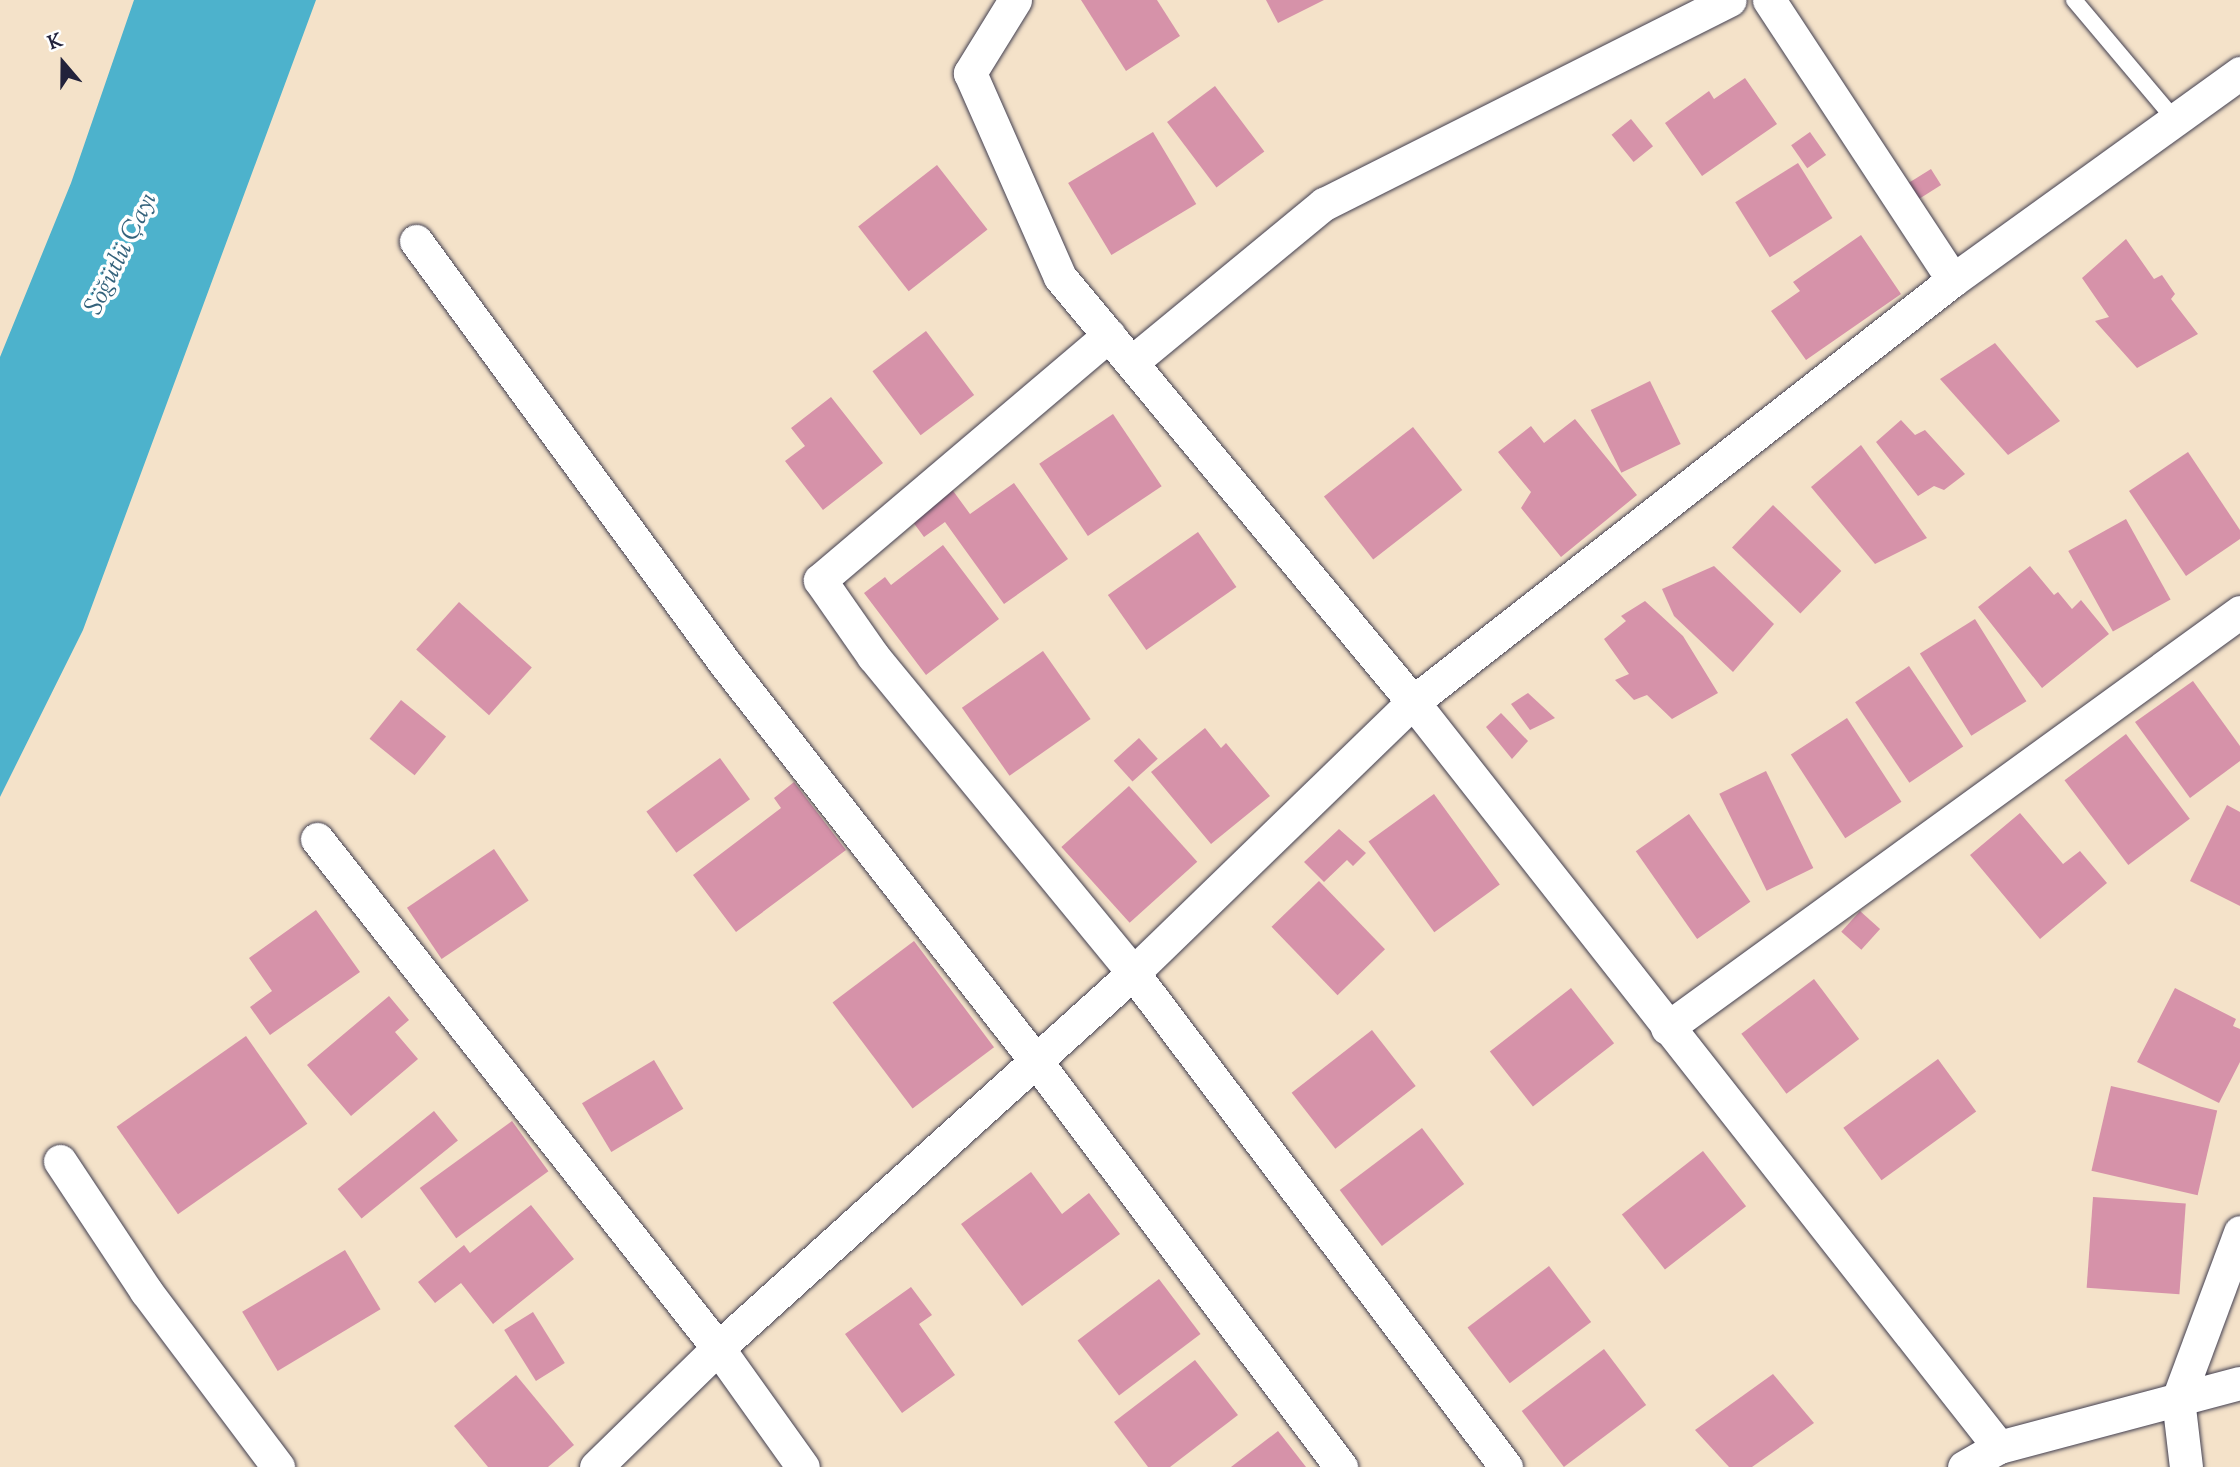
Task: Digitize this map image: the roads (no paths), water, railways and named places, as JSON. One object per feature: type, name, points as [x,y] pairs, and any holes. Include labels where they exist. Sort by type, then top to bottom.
[{"type":"street","points":[[1015,0],[970,73],[1060,277],[1413,702],[1999,1447]]},
{"type":"street","points":[[1132,362],[1324,204],[1730,0]]},
{"type":"street","points":[[1769,0],[1953,280]]},
{"type":"street","points":[[596,1467],[718,1348],[1133,973],[1413,702],[1953,280],[2240,73]]},
{"type":"street","points":[[416,241],[724,662],[1036,1061],[1341,1467]]},
{"type":"street","points":[[1109,335],[820,580],[873,656],[1133,973],[1506,1467]]},
{"type":"street","points":[[1667,1028],[2240,612]]},
{"type":"street","points":[[317,839],[718,1348],[803,1467]]},
{"type":"street","points":[[60,1161],[146,1291],[278,1467]]},
{"type":"street","points":[[2186,1467],[2178,1399],[2240,1232]]},
{"type":"street","points":[[1964,1467],[1999,1447],[2240,1383]]},
{"type":"lane","points":[[2074,0],[2175,120]]},
{"type":"water","name":"Söğütlü Çayı","points":[[134,0],[316,0],[83,630],[0,797],[0,357],[71,183]]}]
